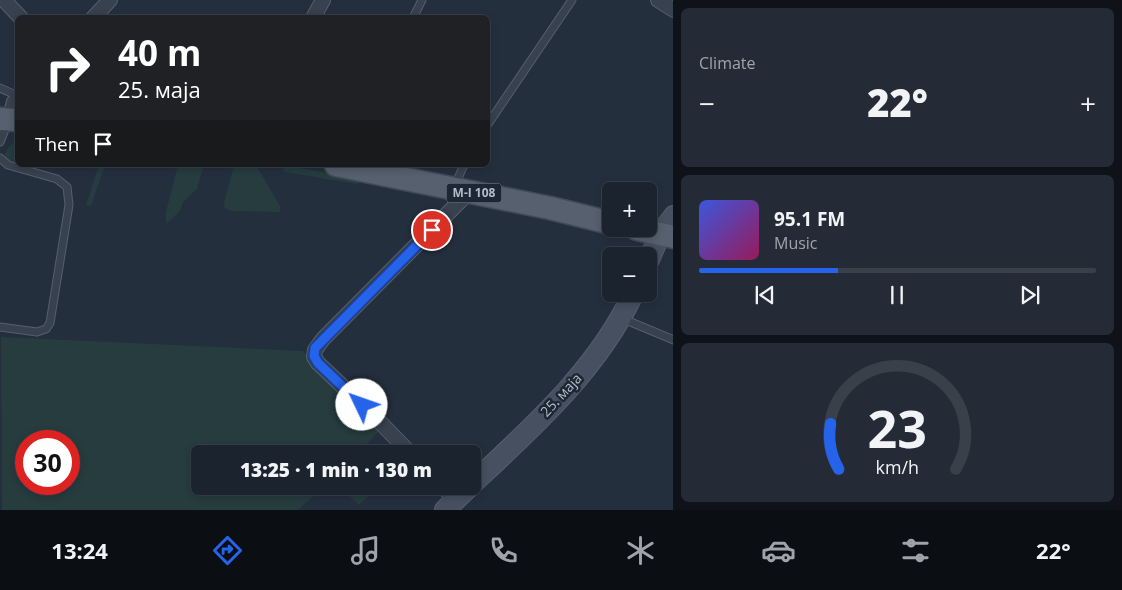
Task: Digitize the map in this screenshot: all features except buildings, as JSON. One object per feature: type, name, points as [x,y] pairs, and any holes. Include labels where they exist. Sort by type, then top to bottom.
[{"type":"main road","name":"M-I 108","points":[[346,167],[602,221]]},
{"type":"street","points":[[4,0],[18,15]]},
{"type":"street","points":[[96,15],[110,0]]},
{"type":"street","points":[[314,15],[322,0]]},
{"type":"street","points":[[658,0],[673,10]]},
{"type":"street","points":[[9,119],[15,101]]},
{"type":"street","points":[[402,445],[325,371],[314,356],[314,350],[461,191]]},
{"type":"street","points":[[657,249],[667,236],[673,216]]},
{"type":"street","name":"25. маја","points":[[481,476],[522,437],[582,373],[621,318],[629,302]]},
{"type":"lane","points":[[414,15],[422,0]]},
{"type":"lane","points":[[490,121],[572,0]]},
{"type":"lane","points":[[0,88],[15,96]]},
{"type":"lane","points":[[0,142],[9,119]]},
{"type":"lane","points":[[0,158],[8,165],[57,179],[68,187],[69,205],[50,323],[46,329],[37,332],[0,327]]},
{"type":"lane","points":[[461,191],[464,167]]},
{"type":"lane","points":[[621,318],[673,340]]},
{"type":"green space","points":[[15,141],[14,164],[4,162],[5,155]]},
{"type":"green space","points":[[98,167],[104,167],[91,206],[86,205]]},
{"type":"green space","points":[[177,167],[203,167],[197,189],[183,202],[180,211],[166,224],[166,212]]},
{"type":"green space","points":[[233,167],[256,167],[280,206],[280,212],[232,211],[225,208],[224,203]]},
{"type":"green space","points":[[284,167],[295,167],[360,179],[362,181],[357,184],[285,172]]},
{"type":"green space","points":[[1,337],[303,351],[381,429],[366,445],[191,445],[191,495],[314,495],[298,510],[2,510]]},
{"type":"green space","points":[[348,495],[370,495],[359,505]]},
{"type":"route","points":[[362,405],[318,363],[314,356],[315,348],[432,230]]}]
